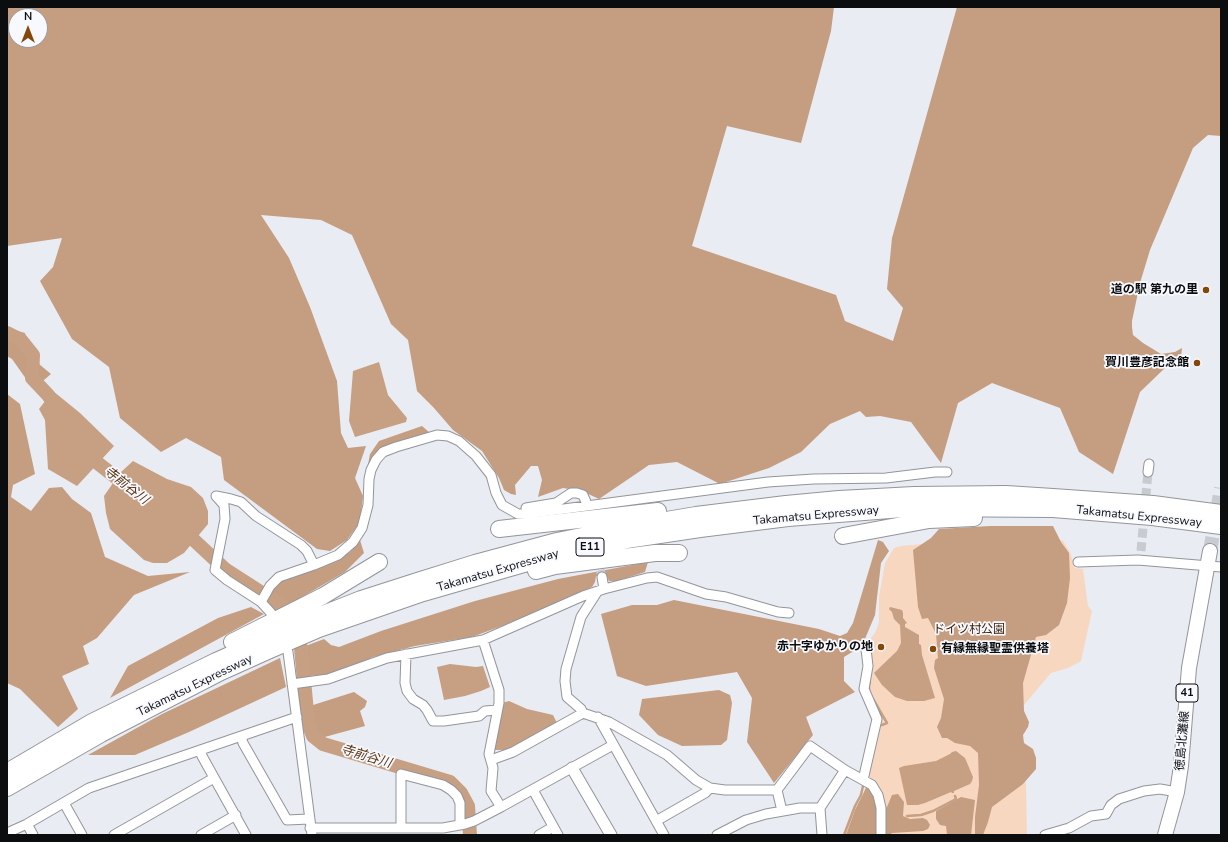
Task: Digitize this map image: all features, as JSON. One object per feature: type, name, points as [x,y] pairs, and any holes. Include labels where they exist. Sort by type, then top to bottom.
[{"type":"highway","name":"Takamatsu Expressway","points":[[7,772],[92,722],[216,661],[266,638],[361,599],[475,563],[550,543],[601,532],[696,515],[786,504],[839,499],[906,496],[1006,494],[1153,504],[1221,513]]},
{"type":"highway","points":[[499,529],[737,502],[786,504]]},
{"type":"highway","name":"Takamatsu Expressway","points":[[7,788],[101,734],[221,672],[319,629],[423,593],[562,553],[632,539],[788,518],[915,508],[1053,509],[1152,517],[1221,526]]},
{"type":"highway","points":[[843,536],[929,520],[1006,517],[1152,517]]},
{"type":"highway","points":[[423,593],[486,582],[555,566],[655,553],[679,553]]},
{"type":"highway","points":[[92,722],[211,652],[323,596],[379,562]]},
{"type":"main road","name":"徳島北灘線","points":[[1165,835],[1177,792],[1181,766],[1189,668],[1214,566],[1210,551]]},
{"type":"street","points":[[262,598],[270,586],[279,577],[338,555],[353,542],[362,528],[368,505],[369,479],[371,470],[376,460],[383,452],[437,435],[448,436],[459,441],[476,456],[491,475],[496,493],[502,505],[518,514],[768,482],[814,479],[886,478],[946,472]]},
{"type":"street","points":[[511,511],[556,503],[571,493],[583,495],[586,502]]},
{"type":"street","points":[[271,613],[262,598],[227,580],[215,570],[225,519],[224,506],[216,496],[241,502],[256,516],[302,544],[307,550],[314,565]]},
{"type":"street","points":[[1140,560],[1141,551]]},
{"type":"street","points":[[1078,562],[1140,560],[1214,566]]},
{"type":"street","points":[[300,683],[328,679],[387,658],[483,640],[564,604],[600,590],[656,576],[706,594],[726,597],[778,612],[789,613]]},
{"type":"street","points":[[602,577],[600,590],[581,617],[566,669],[565,681],[567,697],[581,709],[583,713],[609,722],[668,756],[696,780],[710,788],[725,790],[777,790]]},
{"type":"street","points":[[483,640],[499,690],[499,704],[489,754],[493,768],[491,791],[501,807]]},
{"type":"street","points":[[863,780],[877,719],[864,689],[868,666],[866,649]]},
{"type":"street","points":[[288,652],[300,683],[297,717],[311,827]]},
{"type":"street","points":[[406,654],[405,683],[407,691],[412,699],[427,710],[433,721],[479,716],[485,711],[497,710]]},
{"type":"street","points":[[491,760],[512,752],[583,713]]},
{"type":"street","points":[[7,833],[27,824],[89,788],[297,717]]},
{"type":"street","points":[[598,717],[664,835]]},
{"type":"street","points":[[241,736],[243,743],[287,820],[311,827],[443,828],[463,825],[474,821],[533,790],[613,745]]},
{"type":"street","points":[[777,790],[810,746],[859,779],[872,785],[878,795],[881,808],[881,835]]},
{"type":"street","points":[[200,750],[246,835]]},
{"type":"street","points":[[572,768],[611,835]]},
{"type":"street","points":[[822,835],[820,808],[845,770]]},
{"type":"street","points":[[401,828],[401,774],[443,785],[451,790],[457,796],[460,803],[463,825]]},
{"type":"street","points":[[114,835],[214,778]]},
{"type":"street","points":[[656,821],[705,793],[710,788]]},
{"type":"street","points":[[1045,835],[1069,828],[1091,816],[1106,814],[1111,805],[1120,799],[1144,791],[1160,788],[1177,792]]},
{"type":"street","points":[[533,790],[556,831],[539,835]]},
{"type":"street","points":[[777,790],[782,811]]},
{"type":"street","points":[[64,803],[82,835]]},
{"type":"street","points":[[717,835],[746,820],[800,808],[820,808]]},
{"type":"street","points":[[201,835],[236,815]]},
{"type":"street","points":[[27,824],[33,835]]},
{"type":"green space","points":[[7,7],[834,7],[831,31],[801,143],[727,126],[692,246],[836,295],[845,321],[893,341],[903,308],[887,289],[892,238],[957,7],[1221,7],[1221,136],[1208,135],[1193,148],[1150,250],[1140,283],[1132,321],[1133,335],[1143,343],[1161,354],[1175,352],[1182,348],[1181,357],[1166,367],[1140,392],[1113,474],[1079,452],[1060,408],[992,383],[958,403],[941,463],[911,422],[880,416],[866,417],[860,411],[830,424],[801,452],[769,468],[720,484],[677,462],[649,465],[599,499],[582,491],[563,488],[538,497],[542,480],[538,466],[531,466],[515,485],[516,495],[511,494],[504,490],[499,478],[482,451],[453,430],[417,391],[408,340],[391,324],[352,235],[321,220],[261,215],[289,258],[310,307],[337,381],[341,433],[348,448],[366,446],[355,478],[363,496],[360,522],[347,540],[330,551],[317,549],[224,480],[221,457],[186,438],[161,452],[120,418],[109,367],[72,339],[40,281],[53,267],[62,238],[7,246]]},
{"type":"green space","points":[[7,328],[25,333],[27,350],[33,359],[51,374],[37,386],[29,383],[12,359],[7,356]]},
{"type":"green space","points":[[7,394],[20,404],[35,474],[13,485],[11,497],[31,511],[49,488],[62,487],[72,499],[91,513],[105,557],[148,576],[190,572],[134,595],[97,638],[83,646],[89,664],[62,676],[78,709],[58,727],[20,689],[7,683]]},
{"type":"green space","points":[[422,426],[430,433],[383,448],[367,470],[370,454],[379,441]]},
{"type":"green space","points":[[990,526],[1053,526],[1061,542],[1069,553],[1070,578],[1067,603],[1059,625],[1046,635],[1036,637],[1023,683],[1024,711],[1029,722],[1023,735],[1024,743],[1033,749],[1036,758],[1036,769],[1023,784],[992,807],[983,835],[975,835],[975,817],[979,785],[978,753],[970,746],[955,743],[947,738],[942,738],[937,727],[941,718],[944,699],[934,668],[935,660],[938,658],[936,634],[928,618],[922,619],[918,607],[913,550],[931,538],[939,529]]},
{"type":"green space","name":"ドイツ村公園","points":[[1054,538],[1063,541],[1070,552],[1075,568],[1083,569],[1088,606],[1092,611],[1081,661],[1068,668],[1051,673],[1018,712],[1026,786],[1027,835],[845,835],[854,810],[863,796],[880,721],[867,690],[868,641],[875,633],[879,623],[879,597],[885,563],[894,548],[901,546],[969,540]]},
{"type":"green space","points":[[360,540],[364,553],[345,572],[290,604],[271,592],[283,580],[322,566],[350,552]]},
{"type":"green space","points":[[878,540],[883,542],[889,551],[881,563],[875,615],[862,646],[844,657],[844,681],[855,692],[806,717],[813,735],[774,783],[747,742],[752,698],[737,672],[646,686],[617,676],[601,614],[632,605],[657,605],[674,600],[819,629],[840,636],[847,633],[853,623]]},
{"type":"green space","points":[[648,562],[645,572],[617,581],[609,581],[606,575],[596,576],[592,587],[507,624],[472,637],[415,646],[373,657],[336,673],[309,676],[303,647],[324,639],[331,645],[339,647],[381,631],[475,601],[558,579]]},
{"type":"green space","points":[[251,607],[264,614],[110,698],[128,666],[218,618]]},
{"type":"green space","points":[[280,658],[286,687],[189,732],[135,755],[88,755],[162,714]]},
{"type":"green space","points":[[719,690],[730,695],[732,703],[727,740],[721,745],[682,746],[658,735],[639,715],[642,699]]},
{"type":"green space","points":[[354,692],[367,701],[365,707],[360,711],[365,726],[321,738],[314,731],[310,706]]},
{"type":"green space","points":[[867,786],[884,808],[887,807],[892,795],[898,794],[904,802],[903,816],[910,819],[923,818],[927,820],[930,825],[928,829],[923,831],[892,833],[890,835],[846,835],[855,810]]},
{"type":"green space","points":[[961,797],[975,800],[971,835],[947,835],[946,826],[940,825],[936,819],[936,811]]},
{"type":"water","points":[[379,362],[388,395],[407,418],[406,422],[355,437],[349,421],[353,371]]},
{"type":"water","points":[[53,391],[80,413],[114,446],[77,486],[48,469],[45,420],[39,409]]},
{"type":"water","points":[[133,461],[167,479],[191,487],[203,498],[208,511],[208,524],[184,553],[167,563],[153,563],[144,560],[110,529],[104,496],[120,473]]},
{"type":"water","points":[[890,607],[902,610],[903,618],[907,623],[905,624],[905,627],[919,635],[919,644],[921,645],[922,655],[935,698],[924,701],[907,701],[895,697],[882,685],[874,673],[897,651],[901,643],[900,625],[894,619],[892,612],[889,609]]},
{"type":"water","points":[[450,664],[476,667],[483,666],[490,687],[465,696],[444,700],[437,667]]},
{"type":"water","points":[[509,701],[527,709],[553,715],[557,723],[513,747],[504,750],[493,750],[502,703]]},
{"type":"water","points":[[956,751],[965,758],[973,777],[970,784],[954,791],[954,793],[951,792],[925,803],[918,805],[907,805],[899,768],[936,761]]},
{"type":"waterway","name":"寺前谷川","points":[[7,333],[21,340],[33,355],[32,378],[48,395],[60,412]]},
{"type":"waterway","name":"寺前谷川","points":[[86,449],[95,461],[131,489]]},
{"type":"waterway","name":"寺前谷川","points":[[181,528],[226,570],[285,608]]},
{"type":"waterway","name":"寺前谷川","points":[[301,648],[308,723],[313,736],[323,744],[450,782],[461,793],[468,806],[470,835]]},
{"type":"waterway","points":[[869,691],[870,682]]},
{"type":"waterway","points":[[873,699],[887,723],[882,725]]},
{"type":"waterway","points":[[844,835],[855,806],[861,795],[863,786]]},
{"type":"waterway","points":[[907,816],[921,815],[933,811],[956,799],[955,796]]},
{"type":"tunnel","points":[[1141,551],[1148,472]]},
{"type":"tunnel","points":[[1210,551],[1221,488]]},
{"type":"tunnel","points":[[597,557],[602,577]]},
{"type":"place","name":"道の駅 第九の里","points":[[1206,290]]},
{"type":"place","name":"賀川豊彦記念館","points":[[1197,363]]},
{"type":"place","name":"赤十字ゆかりの地","points":[[881,647]]},
{"type":"place","name":"有縁無縁聖霊供養塔","points":[[933,649]]}]
